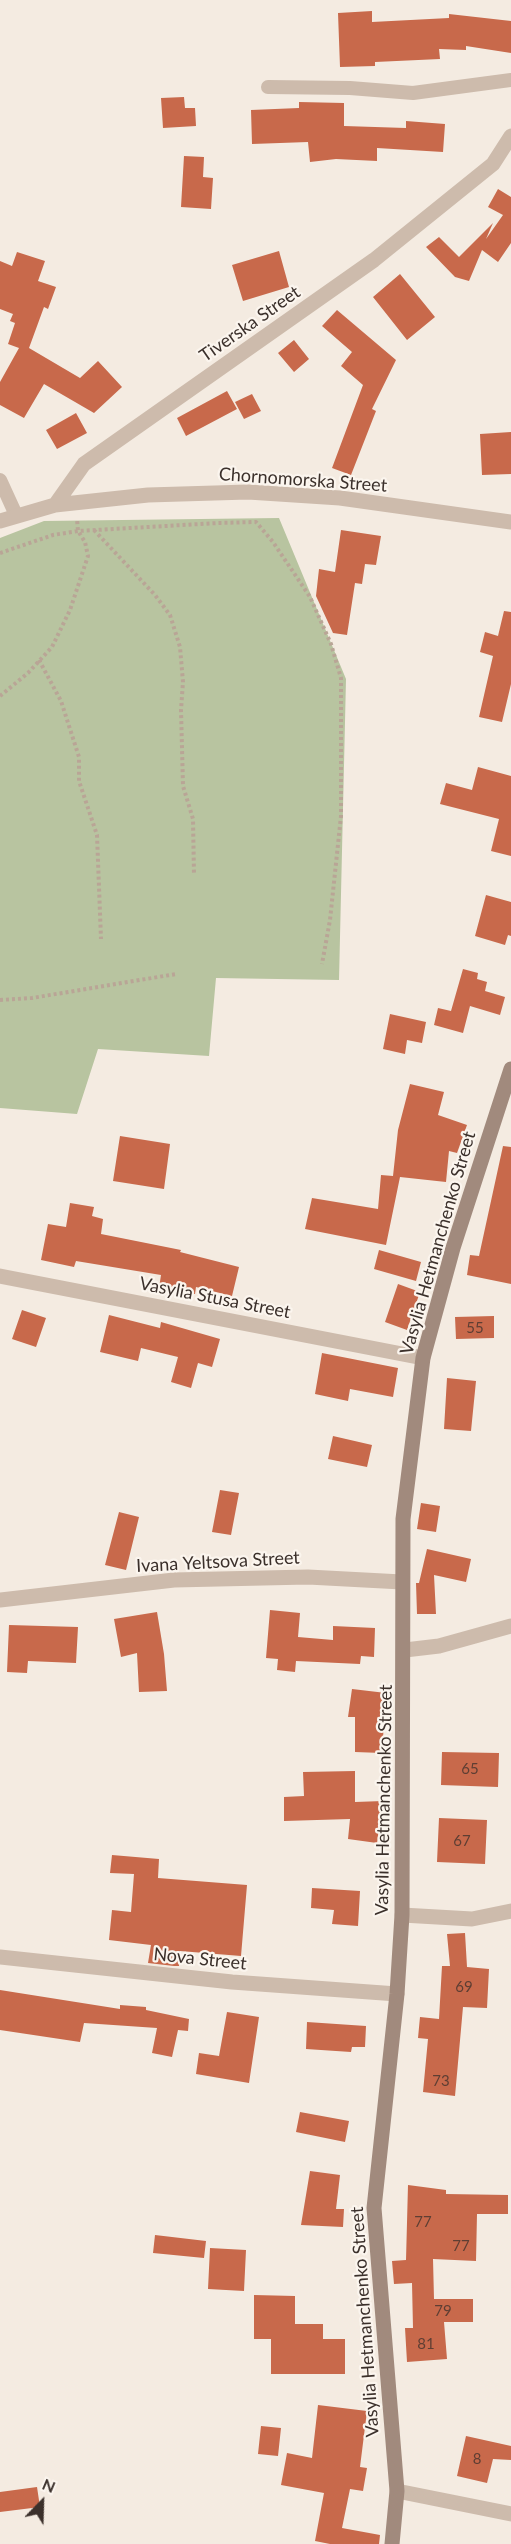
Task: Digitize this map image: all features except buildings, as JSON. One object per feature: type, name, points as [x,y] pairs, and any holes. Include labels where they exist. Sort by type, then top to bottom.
[{"type":"street","name":"Tiverska Street","points":[[55,505],[84,464],[374,260],[492,164],[511,136]]},
{"type":"street","name":"Chornomorska Street","points":[[55,505],[148,495],[248,492],[340,498],[511,522]]},
{"type":"street","points":[[0,521],[55,505]]},
{"type":"street","name":"Vasylia Hetmanchenko Street","points":[[392,2544],[397,2491],[374,2208],[397,1994],[402,1916],[405,1650],[402,1582],[403,1519],[423,1358],[453,1248],[511,1069]]},
{"type":"street","name":"Vasylia Stusa Street","points":[[0,1276],[423,1358]]},
{"type":"street","name":"Ivana Yeltsova Street","points":[[0,1600],[174,1580],[308,1577],[402,1582]]},
{"type":"street","points":[[405,1650],[439,1646],[511,1626]]},
{"type":"street","points":[[402,1916],[472,1919],[511,1911]]},
{"type":"street","name":"Nova Street","points":[[0,1957],[220,1981],[397,1994]]},
{"type":"street","points":[[397,2491],[511,2514]]},
{"type":"lane","points":[[268,87],[350,88],[413,93],[511,80]]},
{"type":"lane","points":[[0,480],[16,515]]},
{"type":"path","points":[[0,696],[52,647],[70,610],[88,556],[85,542],[78,531],[76,503]]},
{"type":"path","points":[[0,553],[53,535],[78,531],[256,522],[288,561],[310,597],[331,644],[341,678],[341,816],[330,920],[322,963]]},
{"type":"path","points":[[94,530],[171,615],[180,647],[183,682],[181,710],[183,786],[193,819],[194,874]]},
{"type":"path","points":[[39,660],[61,701],[79,757],[79,781],[97,835],[101,939]]},
{"type":"path","points":[[0,1000],[32,998],[176,974]]},
{"type":"green space","points":[[279,518],[346,679],[339,980],[216,978],[209,1056],[98,1049],[77,1114],[0,1108],[0,538],[44,521]]}]
